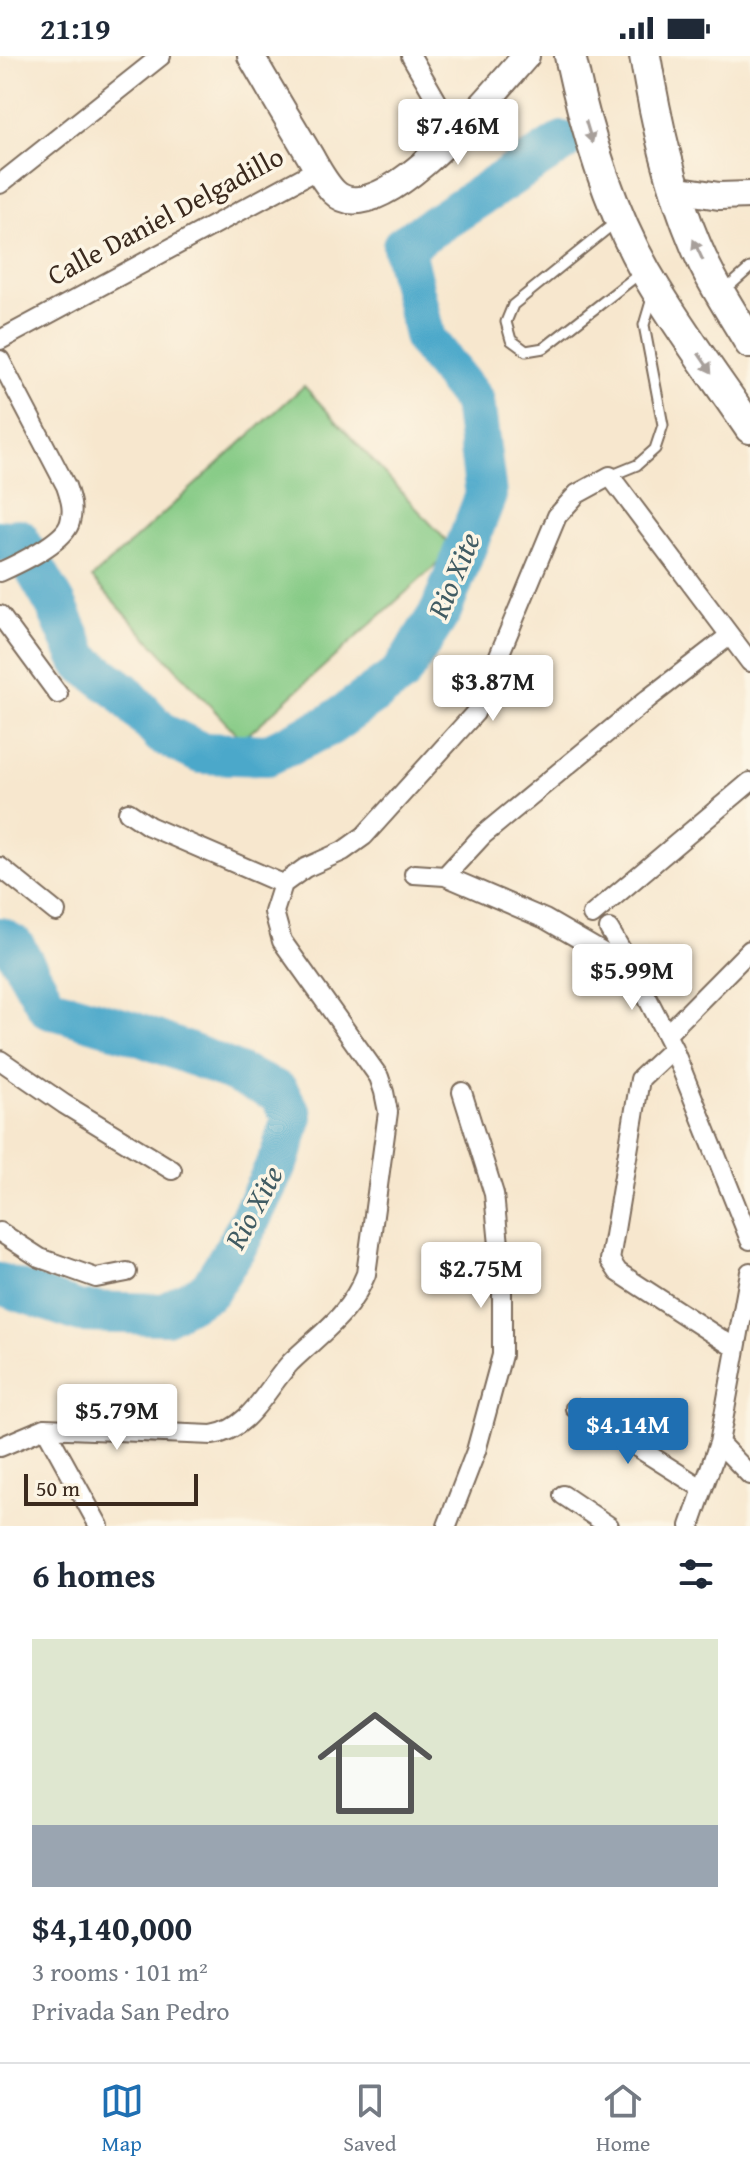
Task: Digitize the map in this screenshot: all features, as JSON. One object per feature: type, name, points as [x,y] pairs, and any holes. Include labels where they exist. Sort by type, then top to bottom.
[{"type":"main road","points":[[570,56],[583,113],[620,218],[650,279],[750,428]]},
{"type":"main road","points":[[645,56],[653,104],[674,189],[697,248],[750,343]]},
{"type":"street","points":[[0,184],[161,56]]},
{"type":"street","points":[[251,56],[333,192],[346,201],[363,200],[400,183],[456,134],[526,56]]},
{"type":"street","points":[[411,56],[456,134]]},
{"type":"street","name":"Calle Daniel Delgadillo","points":[[0,340],[318,169]]},
{"type":"street","points":[[674,189],[719,196],[750,195]]},
{"type":"street","points":[[0,360],[66,486],[72,506],[70,526],[52,544],[2,571]]},
{"type":"street","points":[[0,1447],[45,1428],[212,1435],[227,1433],[242,1422],[291,1362],[346,1311],[358,1293],[366,1274],[388,1112],[379,1077],[282,941],[274,912],[283,884],[305,868],[343,851],[364,836],[475,713],[557,516],[577,494],[610,476],[750,662]]},
{"type":"street","points":[[0,615],[58,694]]},
{"type":"street","points":[[445,876],[483,835],[729,636]]},
{"type":"street","points":[[592,915],[750,782]]},
{"type":"street","points":[[128,812],[149,826],[283,884]]},
{"type":"street","points":[[0,867],[56,912]]},
{"type":"street","points":[[414,874],[445,876],[545,919],[633,970]]},
{"type":"street","points":[[609,929],[670,1041],[750,1240]]},
{"type":"street","points":[[735,1348],[618,1272],[610,1260],[640,1079],[750,950]]},
{"type":"street","points":[[0,1060],[64,1104],[172,1170]]},
{"type":"street","points":[[447,1526],[476,1451],[502,1355],[502,1275],[494,1194],[462,1092]]},
{"type":"street","points":[[0,1232],[40,1258],[96,1278],[127,1272]]},
{"type":"street","points":[[690,1526],[719,1443],[750,1272]]},
{"type":"street","points":[[575,1408],[703,1489]]},
{"type":"street","points":[[45,1428],[99,1526]]},
{"type":"street","points":[[719,1443],[750,1475]]},
{"type":"street","points":[[563,1495],[609,1526]]},
{"type":"lane","points":[[620,218],[513,305],[506,322],[511,340],[526,351],[544,348],[650,279]]},
{"type":"lane","points":[[721,294],[750,268]]},
{"type":"lane","points":[[610,476],[637,465],[655,449],[663,425],[644,325],[650,279]]},
{"type":"green space","points":[[304,386],[454,549],[242,740],[92,578]]},
{"type":"waterway","name":"Rio Xite","points":[[0,541],[18,539],[56,605],[81,661],[123,692],[162,734],[201,753],[267,755],[330,725],[400,675],[441,611],[486,495],[474,402],[425,339],[403,246],[563,142]]},
{"type":"waterway","name":"Rio Xite","points":[[0,938],[14,946],[48,1007],[129,1031],[211,1062],[278,1092],[292,1116],[281,1155],[240,1240],[209,1290],[165,1314],[81,1312],[0,1284]]}]
